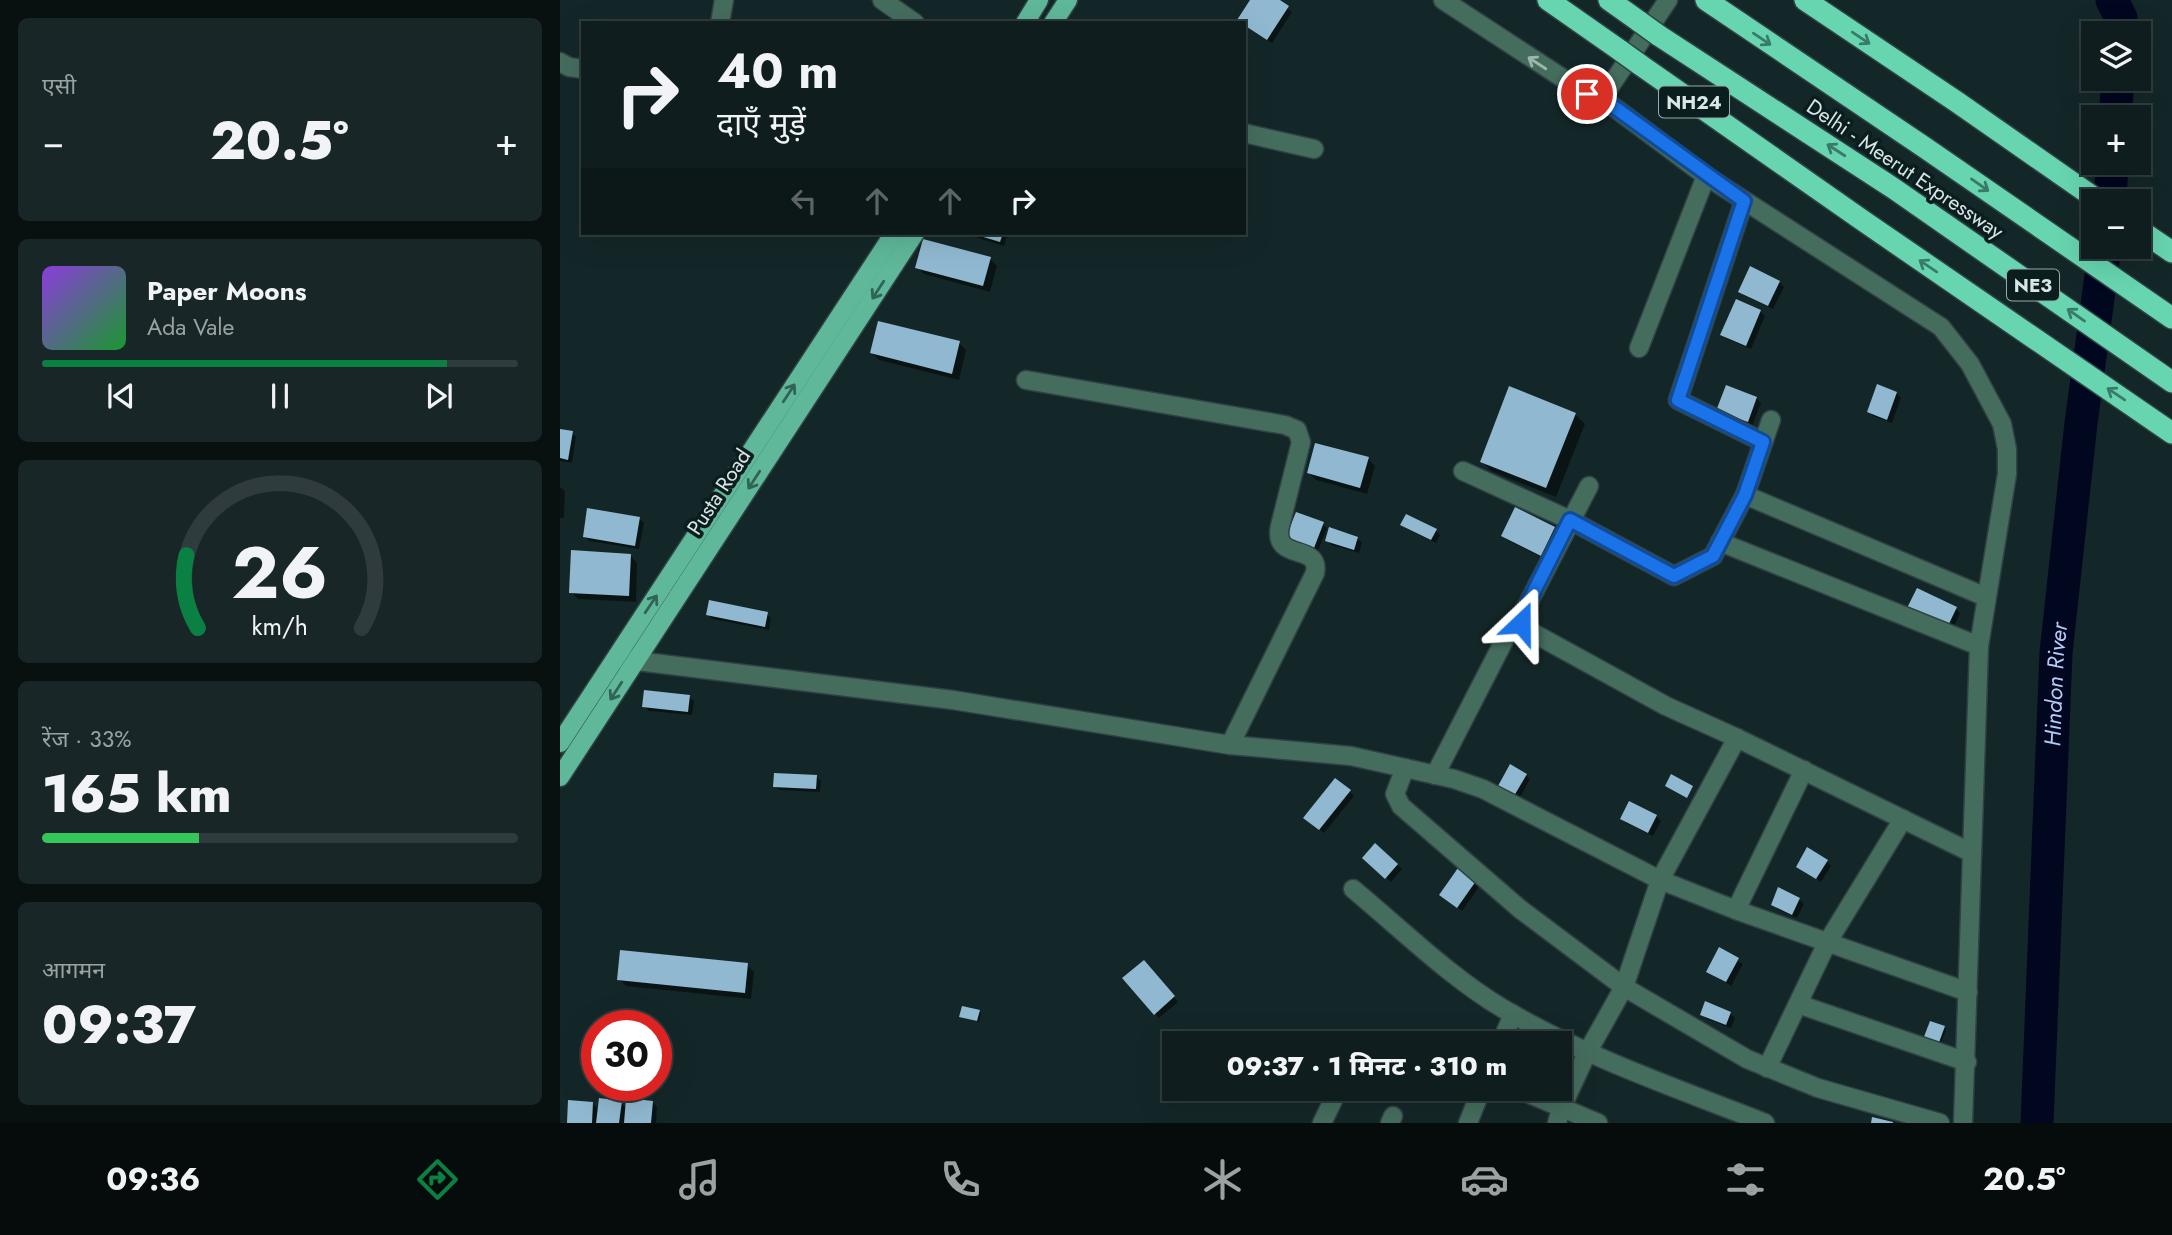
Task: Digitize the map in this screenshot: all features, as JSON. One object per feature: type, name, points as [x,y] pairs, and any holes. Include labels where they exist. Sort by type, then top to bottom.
[{"type":"highway","name":"NH24","points":[[1548,0],[2172,433]]},
{"type":"highway","name":"Delhi - Meerut Expressway","points":[[1609,0],[1658,36],[1893,187],[2172,382]]},
{"type":"highway","name":"Delhi - Meerut Expressway","points":[[1706,0],[2172,318]]},
{"type":"highway","points":[[1805,0],[2082,189]]},
{"type":"highway","points":[[2151,238],[2172,252]]},
{"type":"main road","points":[[1026,21],[1039,0]]},
{"type":"main road","points":[[1054,21],[1068,0]]},
{"type":"main road","name":"Pusta Road","points":[[560,743],[893,235]]},
{"type":"main road","name":"Pusta Road","points":[[560,777],[914,235]]},
{"type":"street","points":[[720,21],[724,0]]},
{"type":"street","points":[[882,0],[912,21]]},
{"type":"street","points":[[1443,0],[1554,74],[1587,94],[1599,96],[1706,176],[1941,327],[1970,364],[2002,424],[2007,449],[2007,474],[1979,646],[1963,1123]]},
{"type":"street","points":[[1599,96],[1609,88],[1668,0]]},
{"type":"street","points":[[560,62],[569,68],[581,69]]},
{"type":"street","points":[[1246,133],[1314,149]]},
{"type":"street","points":[[1639,348],[1706,176]]},
{"type":"street","points":[[1744,201],[1678,400],[1763,442]]},
{"type":"street","points":[[1026,380],[1285,425],[1297,430],[1301,442],[1279,539],[1287,548],[1314,559],[1315,573],[1230,745]]},
{"type":"street","points":[[1463,471],[1570,520],[1674,576],[1713,556],[1745,495],[1771,420]]},
{"type":"street","points":[[1435,775],[1508,633],[1520,621],[1589,486]]},
{"type":"street","points":[[1745,495],[1986,597]]},
{"type":"street","points":[[1720,542],[1979,646]]},
{"type":"street","points":[[1520,621],[1530,632],[1666,706],[1972,853]]},
{"type":"street","points":[[614,658],[953,700],[1230,745],[1351,756],[1435,775],[1483,789],[1660,880],[1736,910],[1968,992]]},
{"type":"street","points":[[1559,1116],[1587,1053],[1624,987],[1660,880],[1737,738]]},
{"type":"street","points":[[1405,768],[1395,794],[1401,806],[1520,908],[1624,987],[1767,1068],[1818,1088],[1940,1123]]},
{"type":"street","points":[[1736,910],[1804,770]]},
{"type":"street","points":[[1767,1068],[1827,943],[1903,819]]},
{"type":"street","points":[[1353,889],[1460,978],[1513,1014],[1587,1053],[1765,1123]]},
{"type":"street","points":[[1798,1004],[1967,1062]]},
{"type":"street","points":[[1506,1031],[1513,1014]]},
{"type":"street","points":[[1322,1123],[1333,1101]]},
{"type":"street","points":[[1468,1123],[1477,1101]]},
{"type":"street","points":[[1535,1101],[1559,1116],[1598,1123]]},
{"type":"building","points":[[1250,0],[1280,0],[1289,6],[1267,40],[1246,26],[1246,21],[1237,20]]},
{"type":"building","points":[[977,235],[1002,235],[1000,242]]},
{"type":"building","points":[[923,239],[991,257],[983,286],[915,268]]},
{"type":"building","points":[[1750,266],[1780,281],[1768,306],[1738,292]]},
{"type":"building","points":[[1736,299],[1761,310],[1746,346],[1720,335]]},
{"type":"building","points":[[878,321],[960,341],[952,374],[870,353]]},
{"type":"building","points":[[1877,384],[1897,392],[1887,420],[1867,412]]},
{"type":"building","points":[[1726,385],[1757,397],[1748,422],[1716,411]]},
{"type":"building","points":[[1509,386],[1576,413],[1546,488],[1480,462]]},
{"type":"building","points":[[560,429],[573,431],[568,460],[560,458]]},
{"type":"building","points":[[1315,443],[1369,457],[1360,488],[1307,473]]},
{"type":"building","points":[[1515,507],[1555,527],[1541,556],[1501,536]]},
{"type":"building","points":[[587,508],[640,517],[635,546],[583,537]]},
{"type":"building","points":[[1296,512],[1324,522],[1314,548],[1286,537]]},
{"type":"building","points":[[1406,514],[1437,529],[1431,540],[1400,525]]},
{"type":"building","points":[[1329,527],[1358,537],[1354,550],[1325,541]]},
{"type":"building","points":[[571,550],[631,554],[629,596],[569,593]]},
{"type":"building","points":[[1917,588],[1957,607],[1946,630],[1906,610]]},
{"type":"building","points":[[709,600],[768,612],[765,627],[706,615]]},
{"type":"building","points":[[644,690],[690,695],[688,712],[642,707]]},
{"type":"building","points":[[1510,764],[1527,774],[1514,796],[1498,786]]},
{"type":"building","points":[[774,773],[817,775],[816,789],[773,787]]},
{"type":"building","points":[[1671,774],[1693,786],[1687,798],[1665,786]]},
{"type":"building","points":[[1335,778],[1351,790],[1319,830],[1303,818]]},
{"type":"building","points":[[1629,801],[1657,815],[1648,833],[1620,819]]},
{"type":"building","points":[[1375,843],[1398,864],[1385,879],[1362,858]]},
{"type":"building","points":[[1807,847],[1828,860],[1816,879],[1796,867]]},
{"type":"building","points":[[1458,868],[1476,881],[1457,908],[1439,895]]},
{"type":"building","points":[[1778,887],[1800,898],[1792,915],[1771,905]]},
{"type":"building","points":[[1719,947],[1739,958],[1726,982],[1706,972]]},
{"type":"building","points":[[620,950],[748,963],[745,993],[617,980]]},
{"type":"building","points":[[1144,960],[1175,996],[1154,1015],[1122,978]]},
{"type":"building","points":[[1705,1001],[1731,1012],[1726,1025],[1700,1015]]},
{"type":"building","points":[[962,1006],[980,1010],[977,1021],[959,1017]]},
{"type":"building","points":[[1930,1021],[1945,1026],[1937,1048],[1922,1042]]},
{"type":"building","points":[[568,1100],[593,1102],[592,1123],[567,1123]]},
{"type":"building","points":[[599,1101],[622,1101],[619,1123],[596,1123]]},
{"type":"building","points":[[626,1101],[653,1101],[651,1123],[624,1123]]},
{"type":"building","points":[[1872,1117],[1893,1122],[1893,1123],[1871,1123]]},
{"type":"waterway","name":"Hindon River","points":[[2112,0],[2121,21]]},
{"type":"waterway","name":"Hindon River","points":[[2116,105],[2117,91]]},
{"type":"waterway","name":"Hindon River","points":[[2111,175],[2111,189]]},
{"type":"waterway","name":"Hindon River","points":[[2037,1123],[2056,653],[2081,423],[2103,259]]},
{"type":"route","points":[[1521,623],[1522,615],[1570,520],[1674,576],[1713,556],[1745,495],[1763,442],[1678,400],[1744,201],[1599,96],[1587,94]]}]
